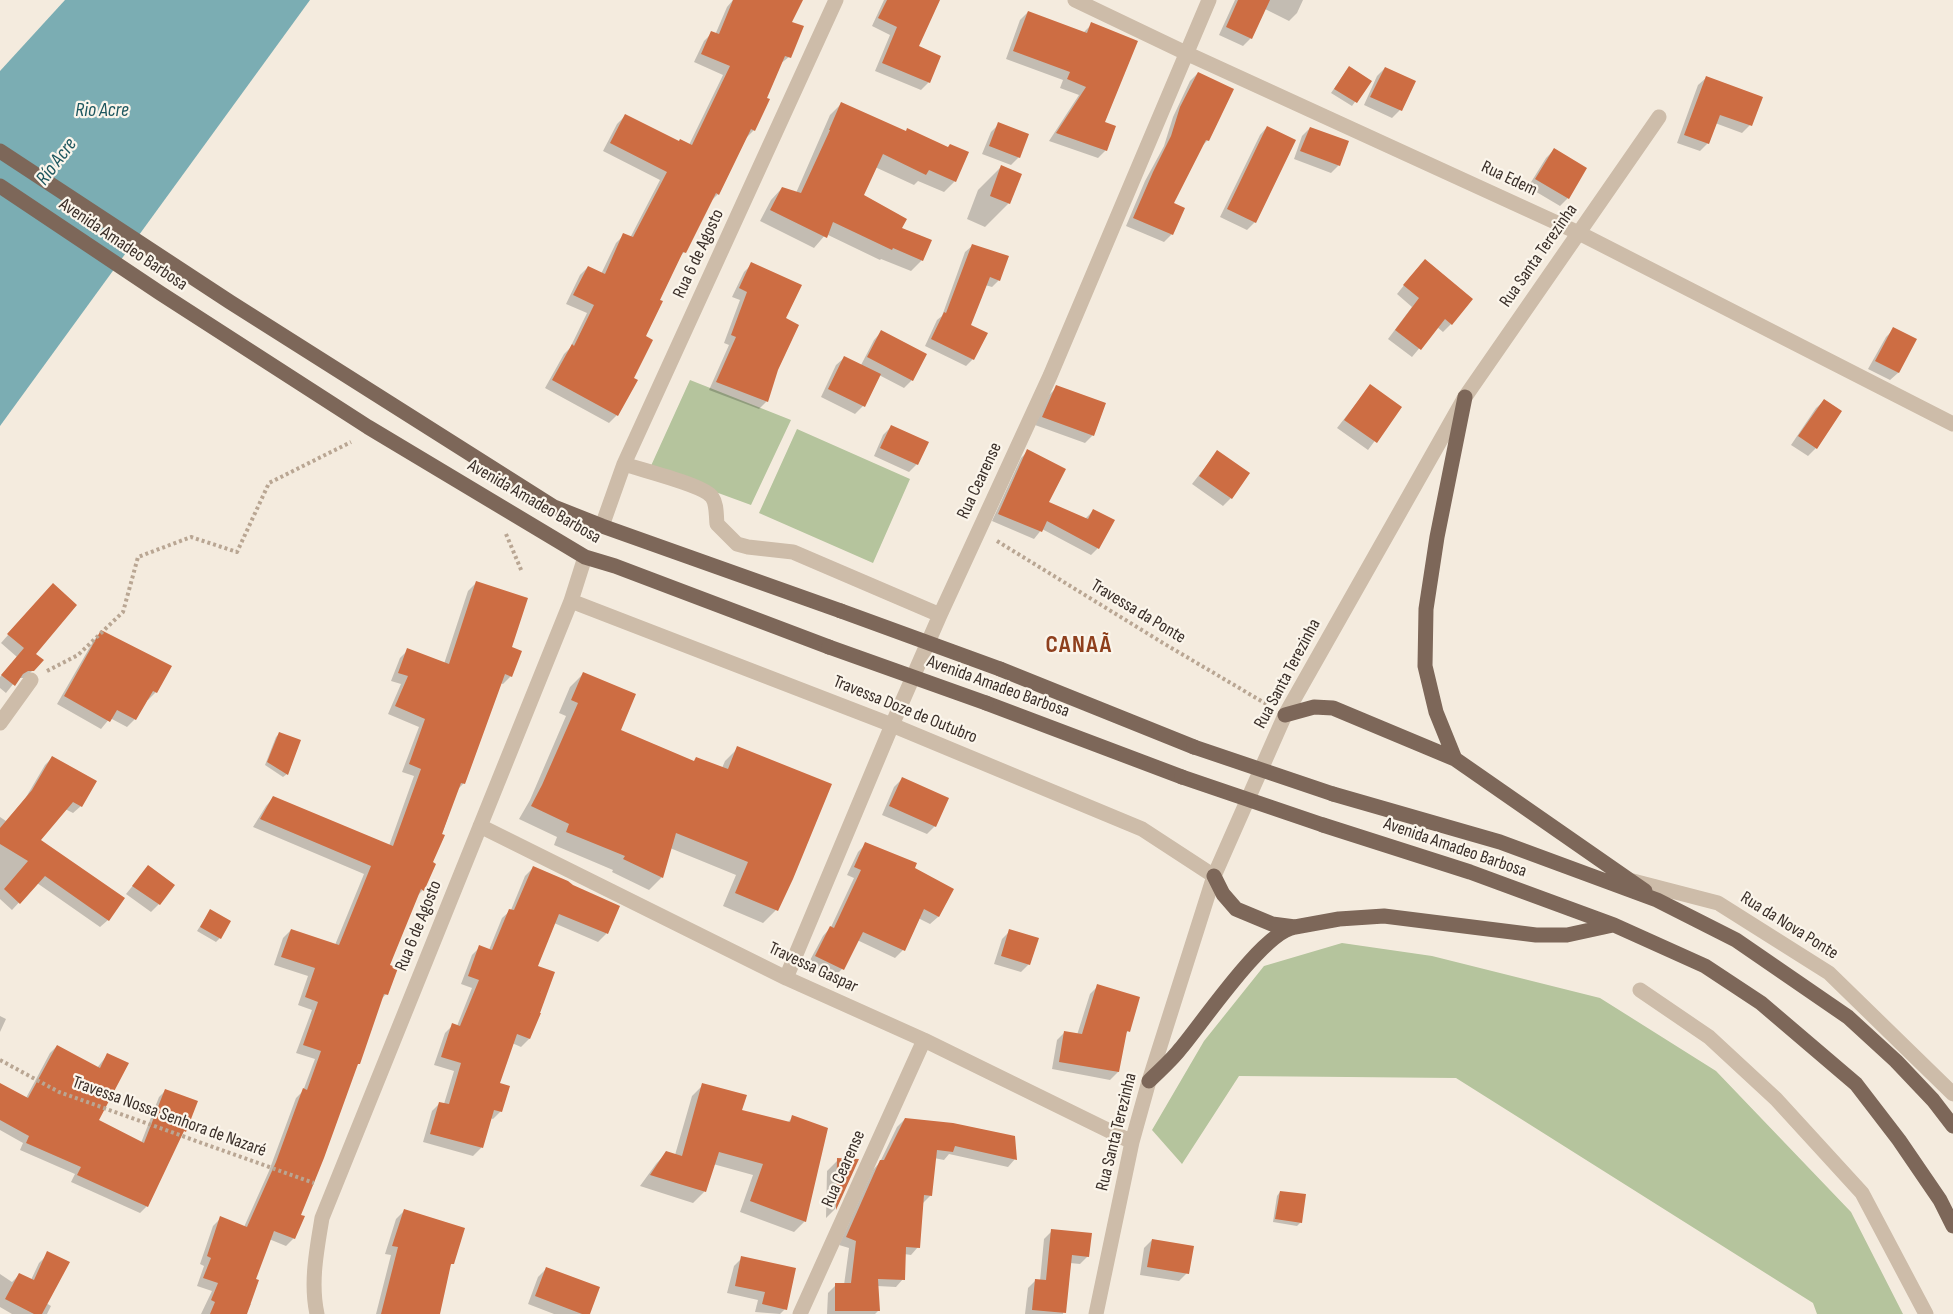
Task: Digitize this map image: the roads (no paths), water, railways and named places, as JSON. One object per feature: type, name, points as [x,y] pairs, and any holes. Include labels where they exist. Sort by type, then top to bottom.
[{"type":"main road","name":"Avenida Amadeo Barbosa","points":[[0,151],[220,295],[554,507],[1000,669],[1194,747],[1333,794],[1500,842],[1657,900],[1736,940],[1848,1017],[1904,1069],[1953,1126]]},
{"type":"main road","name":"Avenida Amadeo Barbosa","points":[[0,186],[160,293],[368,427],[585,557],[615,566],[1182,777],[1470,872],[1614,925],[1705,966],[1761,1003],[1856,1084],[1899,1140],[1940,1200],[1953,1226]]},
{"type":"main road","points":[[1455,759],[1436,712],[1425,666],[1426,609],[1437,537],[1465,398]]},
{"type":"main road","points":[[1286,715],[1314,707],[1333,708],[1455,759],[1633,881],[1657,900]]},
{"type":"main road","points":[[1214,876],[1223,894],[1236,909],[1272,924],[1295,927]]},
{"type":"main road","points":[[1149,1081],[1179,1051],[1222,994],[1271,940],[1289,928],[1339,919],[1384,916],[1536,936],[1567,935],[1614,925]]},
{"type":"street","name":"Rua 6 de Agosto","points":[[602,526],[624,464],[836,0]]},
{"type":"street","name":"Rua Edem","points":[[1075,0],[1579,233],[1953,424]]},
{"type":"street","name":"Rua Cearense","points":[[786,978],[940,615],[1050,376],[1209,0]]},
{"type":"street","name":"Rua Santa Terezinha","points":[[1096,1313],[1132,1142],[1214,876],[1286,715],[1465,398],[1659,117]]},
{"type":"street","points":[[624,464],[696,487],[710,494],[715,502],[717,524],[737,544],[793,552],[940,615]]},
{"type":"street","name":"Rua 6 de Agosto","points":[[317,1314],[314,1300],[315,1256],[322,1218],[571,601],[585,557]]},
{"type":"street","name":"Travessa Doze de Outubro","points":[[571,601],[892,725],[1142,829],[1214,876]]},
{"type":"street","points":[[0,723],[31,680]]},
{"type":"street","name":"Travessa Gaspar","points":[[480,826],[786,978],[924,1040],[1132,1142]]},
{"type":"street","name":"Rua da Nova Ponte","points":[[1633,881],[1718,903],[1829,973],[1953,1094]]},
{"type":"street","points":[[1640,990],[1717,1045],[1776,1099],[1862,1193],[1926,1314]]},
{"type":"street","name":"Rua Cearense","points":[[800,1314],[924,1040]]},
{"type":"street","points":[[1096,1313],[1112,1314]]},
{"type":"water","name":"Rio Acre","points":[[65,0],[310,0],[0,426],[0,71]]},
{"type":"district","name":"CANAÃ","points":[[1079,646]]},
{"type":"water label","name":"Río Acre","points":[[57,162]]}]
